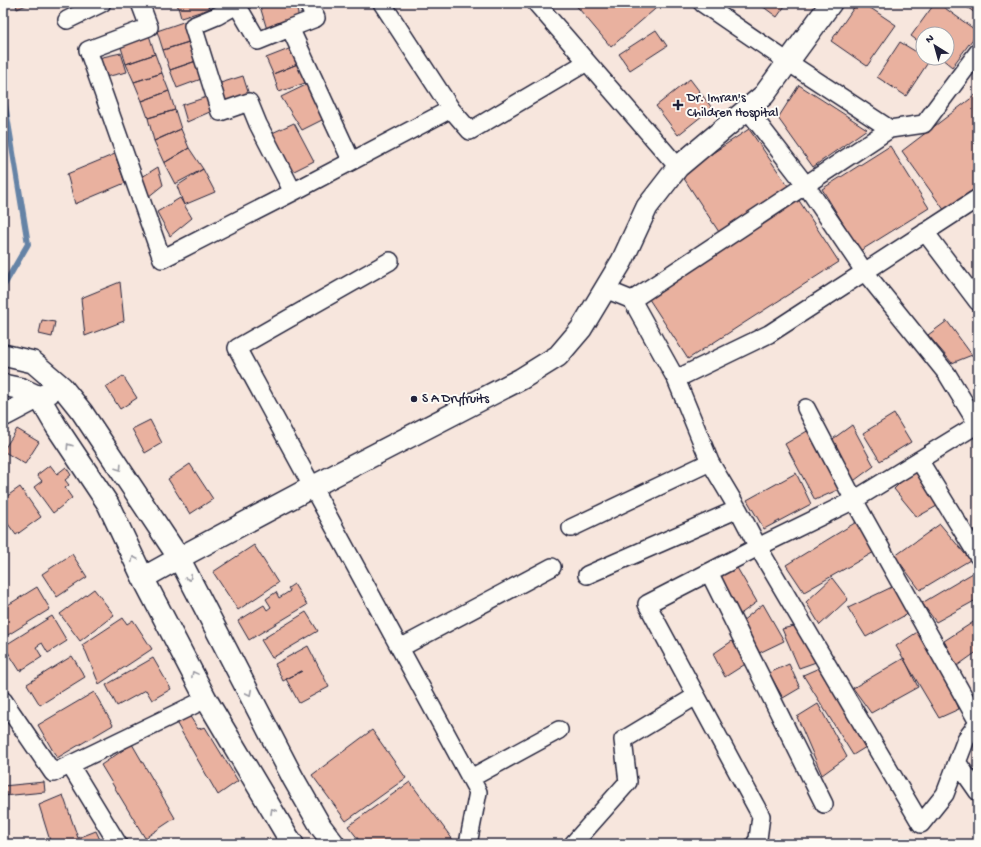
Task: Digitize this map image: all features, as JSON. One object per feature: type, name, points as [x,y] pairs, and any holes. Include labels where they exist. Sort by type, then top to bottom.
[{"type":"street","points":[[67,20],[102,3]]},
{"type":"street","points":[[140,3],[149,27],[88,50],[162,260],[450,108]]},
{"type":"street","points":[[293,192],[258,124],[249,102],[220,112],[193,26],[215,10],[239,4],[258,41],[316,18],[307,3]]},
{"type":"street","points":[[382,3],[450,108],[470,131],[587,62]]},
{"type":"street","points":[[536,3],[678,167]]},
{"type":"street","points":[[702,3],[890,129]]},
{"type":"street","points":[[143,578],[312,487],[521,379],[558,356],[581,329],[606,289],[622,261],[647,207],[678,167],[764,95],[831,3]]},
{"type":"street","points":[[290,28],[351,160]]},
{"type":"street","points":[[632,300],[890,129],[924,124],[978,52]]},
{"type":"street","points":[[747,109],[805,184],[864,271],[947,374],[978,424],[854,500],[647,604],[761,816],[758,839],[755,844]]},
{"type":"street","points":[[676,379],[769,334],[978,198]]},
{"type":"street","points":[[925,232],[978,302]]},
{"type":"street","points":[[390,261],[237,348],[478,792],[468,844]]},
{"type":"street","points":[[606,289],[632,300],[676,379],[710,462],[738,509],[758,547],[921,824],[945,794],[966,739],[978,723],[854,500],[806,408]]},
{"type":"street","points":[[3,355],[33,362],[62,387],[82,412],[178,558],[293,778],[322,827],[334,844]]},
{"type":"street","points":[[21,390],[62,387]]},
{"type":"street","points":[[3,416],[21,390]]},
{"type":"street","points":[[21,390],[56,426],[108,504],[143,578],[206,699],[293,844]]},
{"type":"street","points":[[919,460],[978,556]]},
{"type":"street","points":[[571,528],[710,462]]},
{"type":"street","points":[[587,575],[738,509]]},
{"type":"street","points":[[400,648],[552,567]]},
{"type":"street","points":[[709,572],[824,804]]},
{"type":"street","points":[[573,844],[628,782],[623,740],[696,696]]},
{"type":"street","points":[[3,700],[53,773],[206,699]]},
{"type":"street","points":[[471,778],[559,730]]},
{"type":"street","points":[[957,762],[978,792]]},
{"type":"street","points":[[70,765],[118,844]]},
{"type":"building","points":[[16,3],[31,3],[17,9]]},
{"type":"building","points":[[177,3],[207,3],[209,9],[181,18]]},
{"type":"building","points":[[259,3],[295,3],[300,21],[268,33]]},
{"type":"building","points":[[574,3],[662,3],[611,47]]},
{"type":"building","points":[[758,3],[787,3],[777,17]]},
{"type":"building","points":[[857,3],[863,3],[896,25],[867,66],[831,41]]},
{"type":"building","points":[[935,3],[938,3],[978,32],[955,63],[955,26],[918,26]]},
{"type":"building","points":[[961,3],[978,3],[978,15]]},
{"type":"building","points":[[186,21],[192,41],[163,50],[157,31]]},
{"type":"building","points":[[656,30],[667,46],[630,70],[619,54]]},
{"type":"building","points":[[915,30],[915,39],[911,36]]},
{"type":"building","points":[[149,35],[155,54],[126,64],[120,44]]},
{"type":"building","points":[[192,41],[199,60],[170,70],[163,50]]},
{"type":"building","points":[[900,42],[915,51],[915,66],[926,66],[906,96],[877,77]]},
{"type":"building","points":[[294,47],[300,63],[273,74],[266,58]]},
{"type":"building","points":[[121,53],[127,72],[105,77],[98,58]]},
{"type":"building","points":[[155,54],[162,73],[134,82],[126,64]]},
{"type":"building","points":[[199,60],[204,78],[177,88],[170,70]]},
{"type":"building","points":[[300,63],[308,82],[279,92],[273,74]]},
{"type":"building","points":[[162,73],[169,91],[142,101],[134,82]]},
{"type":"building","points":[[243,76],[249,95],[220,105],[214,85]]},
{"type":"building","points":[[690,79],[712,108],[678,135],[656,106]]},
{"type":"building","points":[[310,83],[326,118],[302,130],[281,97]]},
{"type":"building","points":[[799,85],[867,129],[813,167],[778,118]]},
{"type":"building","points":[[169,91],[175,110],[148,118],[142,101]]},
{"type":"building","points":[[978,93],[978,187],[947,214],[902,151]]},
{"type":"building","points":[[210,96],[212,111],[187,122],[182,105]]},
{"type":"building","points":[[175,110],[181,129],[154,141],[148,118]]},
{"type":"building","points":[[294,123],[314,161],[288,174],[270,134]]},
{"type":"building","points":[[181,129],[189,148],[164,163],[154,141]]},
{"type":"building","points":[[749,129],[788,186],[719,232],[681,174]]},
{"type":"building","points":[[890,146],[929,208],[860,251],[822,189]]},
{"type":"building","points":[[189,148],[203,169],[175,184],[164,163]]},
{"type":"building","points":[[115,154],[125,183],[75,204],[67,174]]},
{"type":"building","points":[[158,167],[163,185],[148,197],[142,177]]},
{"type":"building","points":[[203,169],[215,192],[184,205],[177,186]]},
{"type":"building","points":[[180,198],[192,218],[170,236],[157,212]]},
{"type":"building","points":[[798,199],[839,262],[688,359],[647,296]]},
{"type":"building","points":[[120,282],[124,321],[85,336],[81,298]]},
{"type":"building","points":[[42,320],[55,322],[52,337],[39,334]]},
{"type":"building","points":[[947,321],[972,355],[952,363],[928,335]]},
{"type":"building","points":[[123,376],[137,398],[120,409],[106,387]]},
{"type":"building","points":[[894,414],[911,442],[880,461],[863,433]]},
{"type":"building","points":[[150,420],[162,443],[145,453],[132,429]]},
{"type":"building","points":[[852,425],[874,466],[851,483],[830,441]]},
{"type":"building","points":[[17,429],[39,442],[25,464],[3,451]]},
{"type":"building","points":[[809,430],[842,488],[815,500],[785,444]]},
{"type":"building","points":[[190,464],[213,499],[190,514],[168,479]]},
{"type":"building","points":[[50,465],[57,474],[66,467],[71,475],[65,480],[69,485],[65,488],[72,498],[53,513],[34,487],[42,481],[37,475]]},
{"type":"building","points":[[914,469],[937,506],[917,517],[894,489]]},
{"type":"building","points":[[796,473],[811,504],[764,529],[747,500]]},
{"type":"building","points":[[20,487],[41,517],[16,535],[3,517],[3,499]]},
{"type":"building","points":[[858,521],[876,551],[804,592],[786,565]]},
{"type":"building","points":[[940,524],[970,560],[920,590],[895,556]]},
{"type":"building","points":[[254,545],[278,583],[238,610],[213,572]]},
{"type":"building","points":[[72,554],[87,577],[57,597],[42,574]]},
{"type":"building","points":[[736,566],[757,602],[739,615],[716,575]]},
{"type":"building","points":[[978,570],[978,599],[936,622],[922,603]]},
{"type":"building","points":[[832,578],[848,599],[820,625],[806,602]]},
{"type":"building","points":[[294,584],[307,605],[249,640],[238,621],[264,605],[267,610],[271,607],[266,599],[276,592],[279,598],[290,591],[288,588]]},
{"type":"building","points":[[37,587],[50,609],[3,638],[3,620],[7,617],[3,608]]},
{"type":"building","points":[[892,587],[909,613],[866,637],[848,608]]},
{"type":"building","points":[[94,589],[114,615],[80,641],[60,614]]},
{"type":"building","points":[[763,604],[784,641],[757,654],[741,622]]},
{"type":"building","points":[[306,612],[318,631],[272,658],[261,640]]},
{"type":"building","points":[[52,616],[67,641],[48,653],[42,643],[36,647],[42,657],[20,671],[4,646]]},
{"type":"building","points":[[123,618],[127,624],[133,620],[152,649],[99,684],[82,645]]},
{"type":"building","points":[[978,619],[978,651],[957,666],[944,641]]},
{"type":"building","points":[[798,625],[816,662],[799,668],[782,629]]},
{"type":"building","points":[[925,627],[959,709],[939,718],[896,646]]},
{"type":"building","points":[[735,639],[747,663],[725,677],[713,654]]},
{"type":"building","points":[[308,646],[329,687],[299,703],[286,679],[283,681],[275,664]]},
{"type":"building","points":[[72,656],[85,677],[40,705],[27,684]]},
{"type":"building","points":[[153,658],[171,689],[152,700],[146,690],[117,706],[106,685]]},
{"type":"building","points":[[904,658],[918,687],[871,713],[853,688]]},
{"type":"building","points":[[789,664],[800,688],[783,698],[769,673]]},
{"type":"building","points":[[819,668],[866,747],[853,755],[803,675]]},
{"type":"building","points":[[94,692],[113,725],[57,758],[38,725]]},
{"type":"building","points":[[818,704],[847,757],[822,775],[797,717]]},
{"type":"building","points":[[189,715],[198,729],[205,727],[238,781],[218,795],[177,724]]},
{"type":"building","points":[[372,730],[406,778],[346,821],[312,775]]},
{"type":"building","points":[[132,744],[175,818],[145,838],[101,765]]},
{"type":"building","points":[[44,782],[45,792],[3,796],[3,786]]},
{"type":"building","points":[[410,782],[456,844],[362,844],[348,826]]},
{"type":"building","points":[[63,795],[78,838],[96,831],[102,844],[51,844],[39,805]]},
{"type":"waterway","points":[[3,92],[28,244],[3,287]]},
{"type":"place","name":"Dr. Imran's Children Hospital","points":[[678,105]]},
{"type":"place","name":"S A Dryfruits","points":[[414,399]]}]
